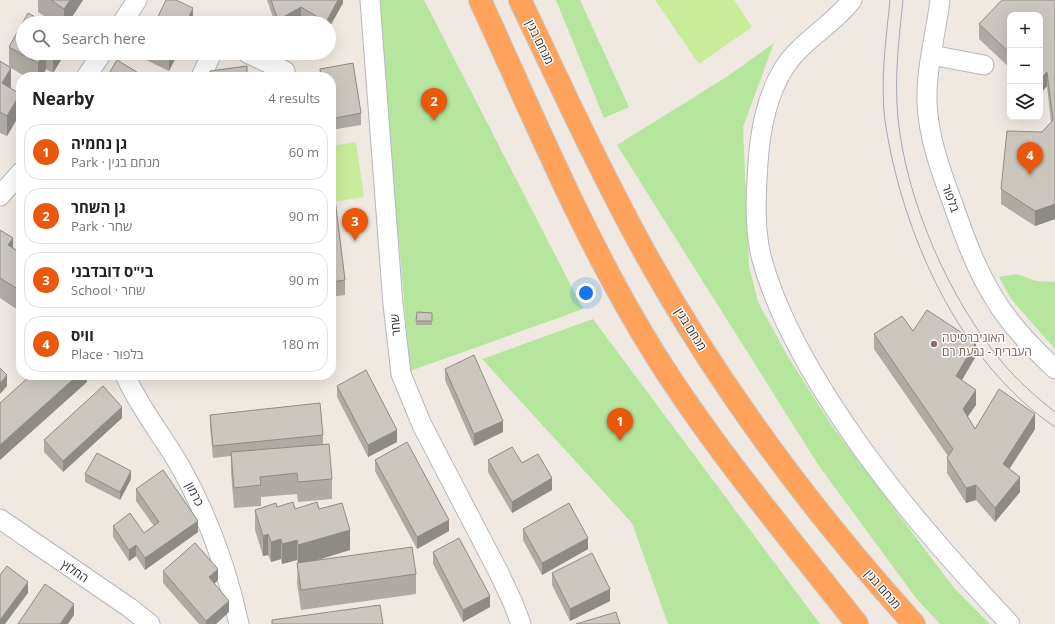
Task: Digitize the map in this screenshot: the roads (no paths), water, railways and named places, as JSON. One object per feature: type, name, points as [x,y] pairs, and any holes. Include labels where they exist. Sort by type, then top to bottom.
[{"type":"highway","points":[[471,0],[534,119]]},
{"type":"highway","points":[[480,0],[580,217],[610,275],[655,354],[685,402],[760,504],[857,624]]},
{"type":"highway","name":"מנחם בגין","points":[[520,0],[644,250],[707,354],[802,491],[884,591],[914,624]]},
{"type":"highway","points":[[526,0],[556,74]]},
{"type":"street","points":[[127,16],[138,0]]},
{"type":"street","name":"שחר","points":[[370,0],[392,290],[401,374],[422,425],[499,574],[521,624]]},
{"type":"street","points":[[852,0],[828,24],[804,43],[784,68],[773,92],[764,119],[759,151],[756,188],[757,224],[761,255],[785,321],[802,355],[857,443],[906,507],[956,566],[1010,624]]},
{"type":"street","name":"בלפור","points":[[940,0],[927,85],[929,118],[944,180],[975,261],[994,299],[1013,325],[1055,369]]},
{"type":"street","points":[[932,55],[984,65]]},
{"type":"street","points":[[89,72],[97,60]]},
{"type":"street","points":[[203,72],[209,60]]},
{"type":"street","points":[[262,60],[285,71]]},
{"type":"street","points":[[0,196],[16,178]]},
{"type":"street","name":"כרמון","points":[[128,380],[200,504],[219,548],[239,624]]},
{"type":"street","name":"החלוץ","points":[[0,519],[130,608],[150,624]]},
{"type":"tram line","points":[[890,0],[883,76],[885,121],[893,164],[905,207],[921,250],[940,291],[963,331],[990,367],[1021,399],[1055,427]]},
{"type":"tram line","points":[[903,0],[897,73],[898,118],[910,182],[920,215],[948,279],[983,337],[1014,376],[1055,412]]},
{"type":"place","name":"גן השחר","points":[[434,121]]},
{"type":"place","name":"וויס","points":[[1030,175]]},
{"type":"place","name":"בי\"ס דובדבני","points":[[355,241]]},
{"type":"place","name":"האוניברסיטה העברית - גבעת רם","points":[[934,344]]},
{"type":"place","name":"גן נחמיה","points":[[620,441]]}]
